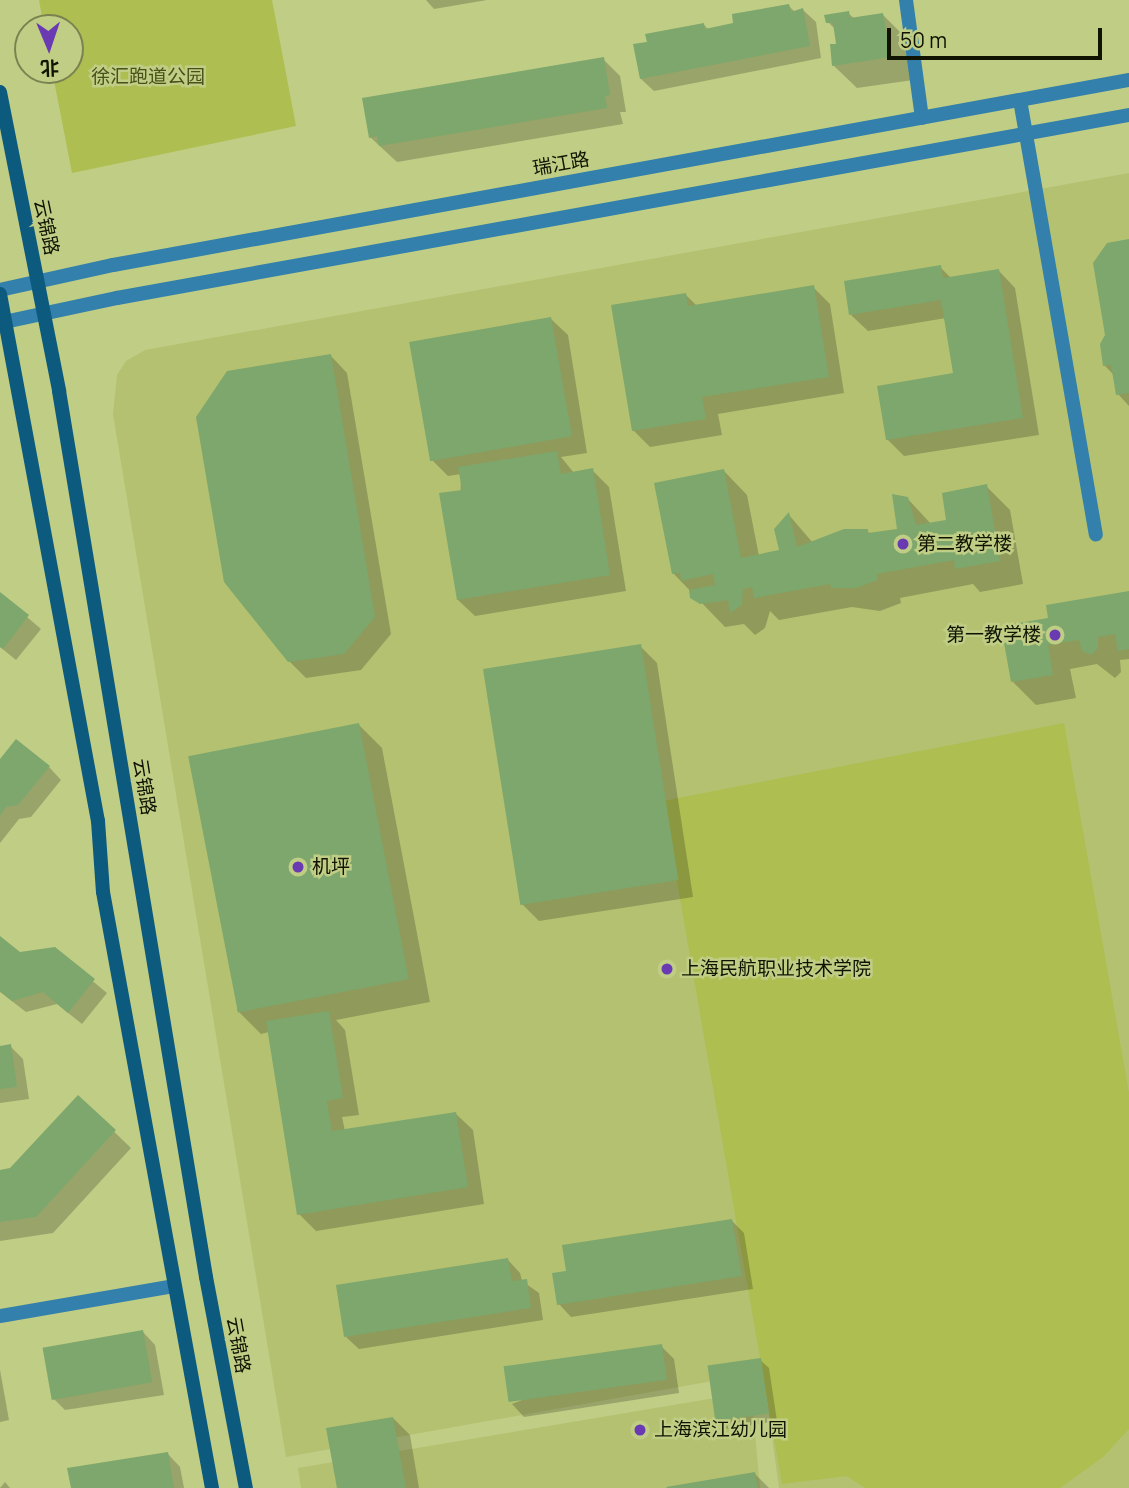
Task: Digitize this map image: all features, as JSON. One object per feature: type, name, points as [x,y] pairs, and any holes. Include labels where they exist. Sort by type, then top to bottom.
[{"type":"main road","name":"云锦路","points":[[0,92],[44,314],[246,1488]]},
{"type":"main road","points":[[0,292],[3,323],[97,821],[103,892],[212,1488]]},
{"type":"street","points":[[906,0],[922,118]]},
{"type":"street","name":"瑞江路","points":[[0,292],[37,280],[1129,80]]},
{"type":"street","points":[[1020,100],[1096,534]]},
{"type":"street","points":[[3,323],[1129,115]]},
{"type":"street","points":[[0,1316],[173,1286]]},
{"type":"shaded area","name":"上海民航职业技术学院","points":[[1129,173],[1129,1488],[779,1488],[763,1372],[286,1457],[113,414],[117,375],[126,361],[145,350]]},
{"type":"shaded area","name":"上海滨江幼儿园","points":[[751,1392],[760,1488],[301,1488],[298,1468]]},
{"type":"green space","name":"徐汇跑道公园","points":[[39,0],[272,0],[296,126],[72,173],[55,84],[84,84],[84,14],[42,14]]},
{"type":"green space","points":[[1064,723],[1129,1093],[1129,1429],[1103,1457],[1060,1488],[865,1488],[847,1476],[782,1484],[663,801]]},
{"type":"building","points":[[789,4],[791,12],[803,8],[810,46],[640,79],[633,44],[647,42],[645,34],[704,23],[705,29],[733,23],[732,14]]},
{"type":"building","points":[[849,11],[850,18],[883,13],[891,57],[832,66],[830,44],[836,44],[833,23],[826,23],[824,15]]},
{"type":"building","points":[[604,57],[610,95],[605,96],[607,108],[379,146],[377,136],[369,138],[362,98]]},
{"type":"building","points":[[1129,239],[1129,393],[1116,395],[1111,365],[1103,366],[1100,344],[1105,335],[1093,263],[1107,243]]},
{"type":"building","points":[[941,265],[943,278],[999,269],[1023,418],[886,440],[877,386],[953,373],[941,300],[849,315],[844,281]]},
{"type":"building","points":[[814,285],[829,377],[702,397],[706,419],[632,431],[611,305],[686,293],[688,306]]},
{"type":"building","points":[[551,317],[572,436],[430,461],[409,342]]},
{"type":"building","points":[[331,354],[375,617],[344,654],[288,662],[224,582],[196,417],[227,371]]},
{"type":"building","points":[[557,451],[561,474],[593,468],[610,575],[457,600],[439,493],[462,490],[458,467]]},
{"type":"building","name":"第二教学楼","points":[[724,469],[741,558],[779,550],[774,529],[789,512],[797,547],[844,529],[868,529],[868,533],[897,529],[892,494],[908,497],[916,525],[946,520],[942,493],[987,484],[1000,561],[955,569],[954,560],[877,574],[878,580],[856,588],[831,588],[830,584],[754,598],[752,587],[743,589],[742,605],[730,613],[728,600],[700,604],[690,598],[689,590],[715,585],[713,574],[681,581],[680,573],[672,574],[654,483]]},
{"type":"building","name":"第一教学楼","points":[[1129,591],[1129,649],[1118,651],[1115,634],[1098,637],[1098,648],[1091,655],[1082,651],[1079,640],[1048,645],[1053,675],[1011,682],[1001,626],[1048,618],[1046,605]]},
{"type":"building","points":[[0,592],[29,615],[3,649],[0,647]]},
{"type":"building","points":[[641,644],[678,880],[520,905],[483,669]]},
{"type":"building","name":"机坪","points":[[359,723],[409,979],[238,1012],[188,756]]},
{"type":"building","points":[[16,739],[50,766],[18,805],[6,807],[0,816],[0,759]]},
{"type":"building","points":[[0,936],[20,952],[55,947],[95,979],[68,1013],[43,992],[12,1001],[0,991]]},
{"type":"building","points":[[329,1011],[343,1098],[327,1101],[332,1131],[456,1112],[468,1187],[297,1215],[266,1021]]},
{"type":"building","points":[[11,1044],[17,1087],[0,1089],[0,1046]]},
{"type":"building","points":[[78,1095],[116,1130],[36,1217],[0,1222],[0,1170],[10,1168]]},
{"type":"building","points":[[732,1219],[742,1276],[557,1305],[552,1273],[566,1271],[562,1245]]},
{"type":"building","points":[[508,1258],[512,1281],[527,1279],[531,1308],[344,1337],[336,1285]]},
{"type":"building","points":[[143,1330],[152,1382],[52,1400],[43,1348]]},
{"type":"building","points":[[662,1344],[667,1380],[509,1402],[504,1366]]},
{"type":"building","points":[[761,1358],[769,1413],[715,1421],[708,1366]]},
{"type":"building","points":[[393,1417],[406,1488],[337,1488],[326,1428]]},
{"type":"building","points":[[168,1452],[174,1488],[71,1488],[67,1468]]},
{"type":"building","points":[[755,1472],[758,1488],[666,1487]]},
{"type":"place","name":"第二教学楼","points":[[903,544]]},
{"type":"place","name":"第一教学楼","points":[[1055,635]]},
{"type":"place","name":"机坪","points":[[298,867]]},
{"type":"place","name":"上海民航职业技术学院","points":[[667,969]]},
{"type":"place","name":"上海滨江幼儿园","points":[[640,1430]]}]
